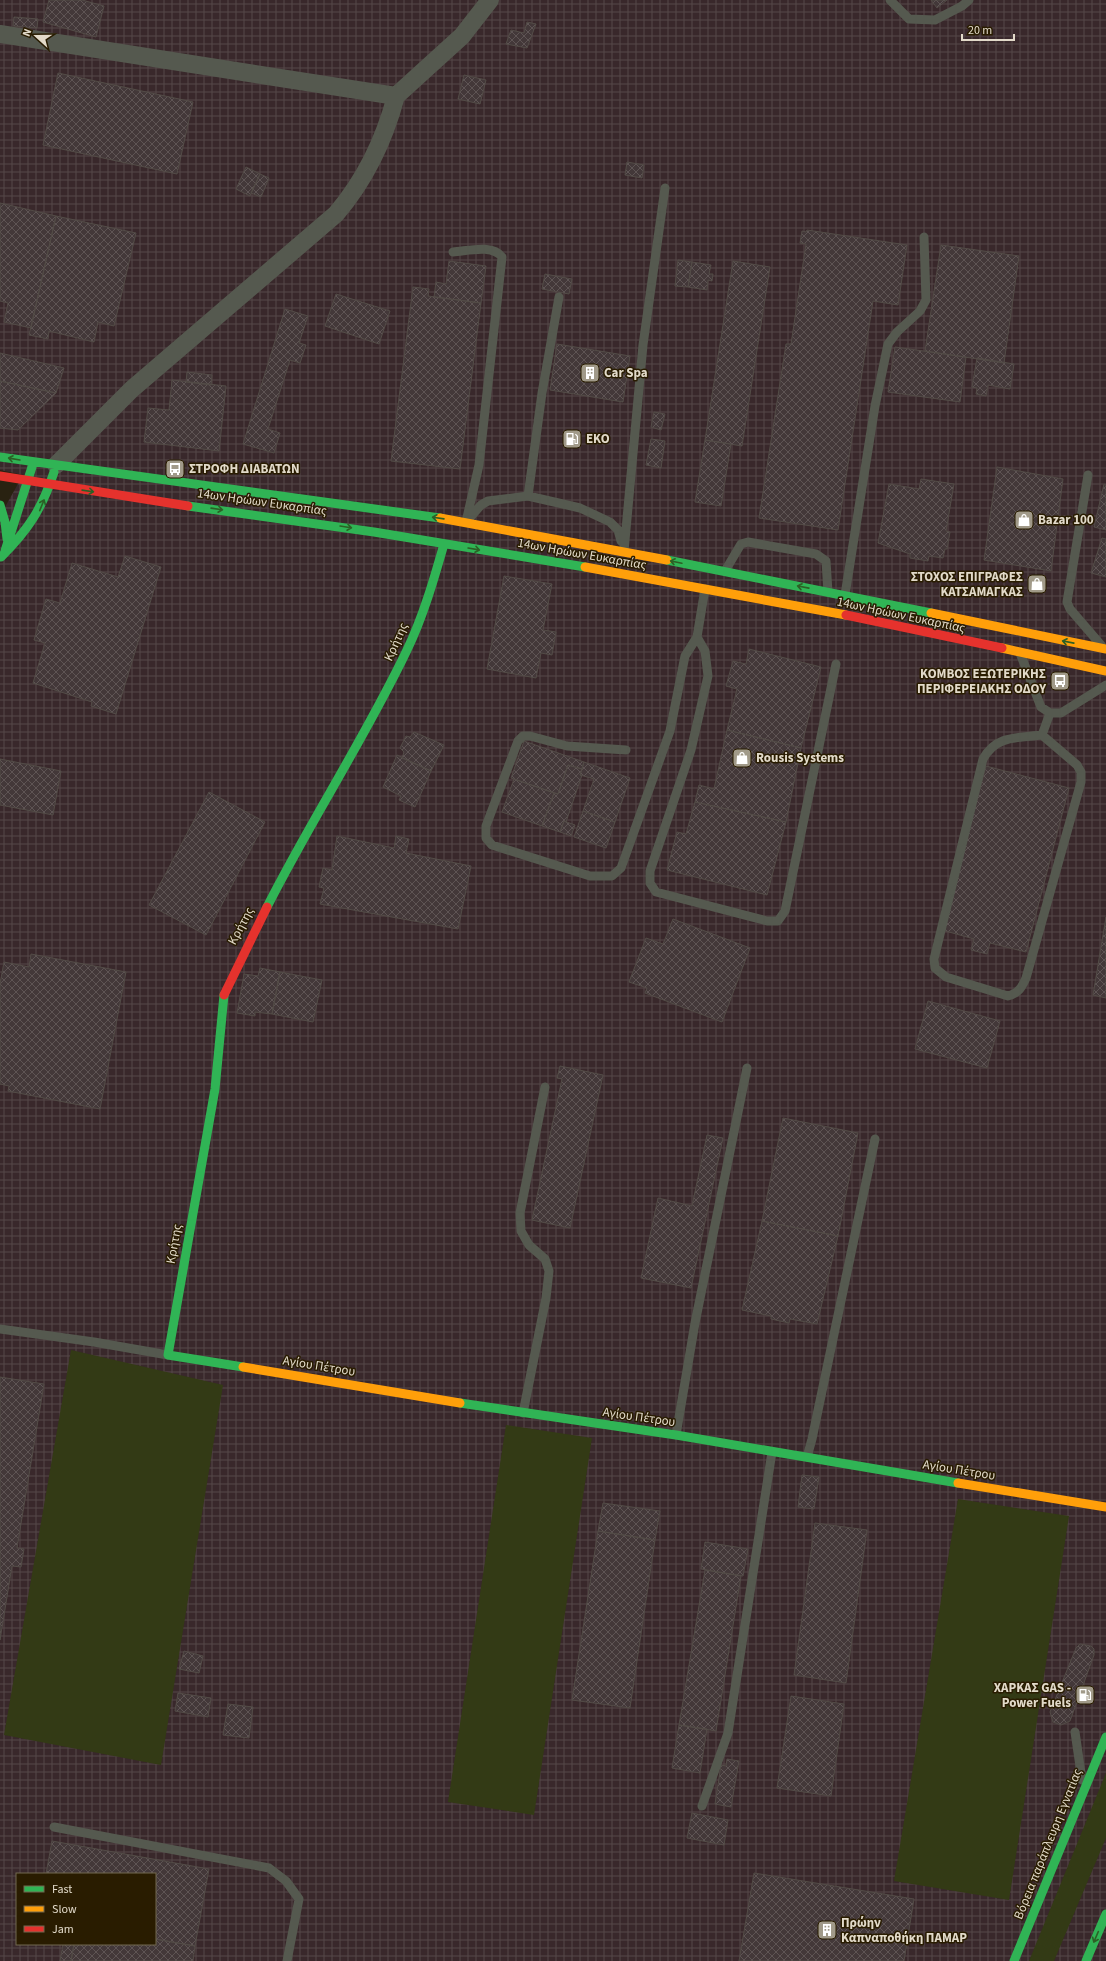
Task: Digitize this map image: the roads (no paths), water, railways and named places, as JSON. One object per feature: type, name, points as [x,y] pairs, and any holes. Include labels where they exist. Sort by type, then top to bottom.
[{"type":"main road","name":"14ων Ηρώων Ευκαρπίας","points":[[0,457],[34,463],[466,522],[624,551],[1105,649]]},
{"type":"main road","points":[[2,555],[34,463]]},
{"type":"main road","points":[[2,555],[32,525],[50,486],[56,465]]},
{"type":"main road","name":"14ων Ηρώων Ευκαρπίας","points":[[0,476],[50,486],[270,516],[705,589],[1106,671]]},
{"type":"main road","points":[[0,506],[8,534],[2,555]]},
{"type":"main road","name":"Κρήτης","points":[[168,1354],[215,1089],[224,991],[277,886],[369,724],[408,649],[436,576],[444,544]]},
{"type":"main road","name":"Αγίου Πέτρου","points":[[168,1354],[523,1413],[676,1435],[875,1470],[1106,1507]]},
{"type":"main road","name":"Βόρεια παράπλευρη Εγνατίας","points":[[1014,1961],[1106,1737]]},
{"type":"main road","points":[[1086,1961],[1106,1914]]},
{"type":"street","points":[[56,465],[132,389],[336,214],[354,193],[370,165],[390,117],[396,96],[462,36],[490,0]]},
{"type":"street","points":[[0,34],[396,96]]},
{"type":"lane","points":[[890,0],[909,19],[935,20],[962,6],[969,0]]},
{"type":"lane","points":[[624,551],[643,345],[665,188]]},
{"type":"lane","points":[[845,595],[875,406],[888,344],[897,332],[920,311],[926,300],[924,237]]},
{"type":"lane","points":[[453,252],[491,249],[498,251],[502,257],[479,465],[466,522]]},
{"type":"lane","points":[[528,496],[541,401],[558,297]]},
{"type":"lane","points":[[1088,475],[1067,602],[1070,609],[1105,649]]},
{"type":"lane","points":[[466,522],[481,505],[488,500],[528,496],[580,508],[610,522],[618,530],[624,551]]},
{"type":"lane","points":[[725,572],[741,544],[748,542],[816,554],[826,561],[828,592]]},
{"type":"lane","points":[[626,750],[567,746],[530,736],[523,736],[518,740],[486,826],[486,838],[492,846],[590,876],[612,876],[621,868],[670,731],[684,656],[697,637],[705,589]]},
{"type":"lane","points":[[697,637],[705,651],[708,676],[691,750],[650,871],[650,884],[656,892],[766,921],[778,921],[785,911],[836,664]]},
{"type":"lane","points":[[1019,652],[1041,707],[1050,713],[1061,713],[1106,685]]},
{"type":"lane","points":[[1042,735],[1050,713]]},
{"type":"lane","points":[[1042,735],[1077,765],[1081,772],[1081,782],[1026,978],[1019,990],[1008,996],[946,978],[935,968],[934,959],[983,759],[995,744],[1002,741],[1042,735]]},
{"type":"lane","points":[[676,1435],[695,1323],[746,1068]]},
{"type":"lane","points":[[523,1413],[546,1298],[549,1271],[545,1259],[529,1245],[521,1231],[520,1212],[545,1087]]},
{"type":"lane","points":[[807,1457],[875,1139]]},
{"type":"lane","points":[[0,1329],[168,1354]]},
{"type":"lane","points":[[702,1806],[728,1733],[772,1452]]},
{"type":"lane","points":[[1075,1732],[1084,1790]]},
{"type":"lane","points":[[54,1827],[269,1868],[286,1881],[299,1899],[287,1961]]},
{"type":"place","name":"Car Spa","points":[[590,373]]},
{"type":"place","name":"ΕΚΟ","points":[[572,439]]},
{"type":"place","name":"ΣΤΡΟΦΗ ΔΙΑΒΑΤΩΝ","points":[[175,469]]},
{"type":"place","name":"Bazar 100","points":[[1024,520]]},
{"type":"place","name":"ΣΤΟΧΟΣ ΕΠΙΓΡΑΦΕΣ ΚΑΤΣΑΜΑΓΚΑΣ","points":[[1037,584]]},
{"type":"place","name":"ΚΟΜΒΟΣ ΕΞΩΤΕΡΙΚΗΣ ΠΕΡΙΦΕΡΕΙΑΚΗΣ ΟΔΟΥ","points":[[1060,681]]},
{"type":"place","name":"Rousis Systems","points":[[742,758]]},
{"type":"place","name":"ΧΑΡΚΑΣ GAS - Power Fuels","points":[[1085,1695]]},
{"type":"place","name":"Πρώην Καπναποθήκη ΠΑΜΑΡ","points":[[827,1930]]}]
